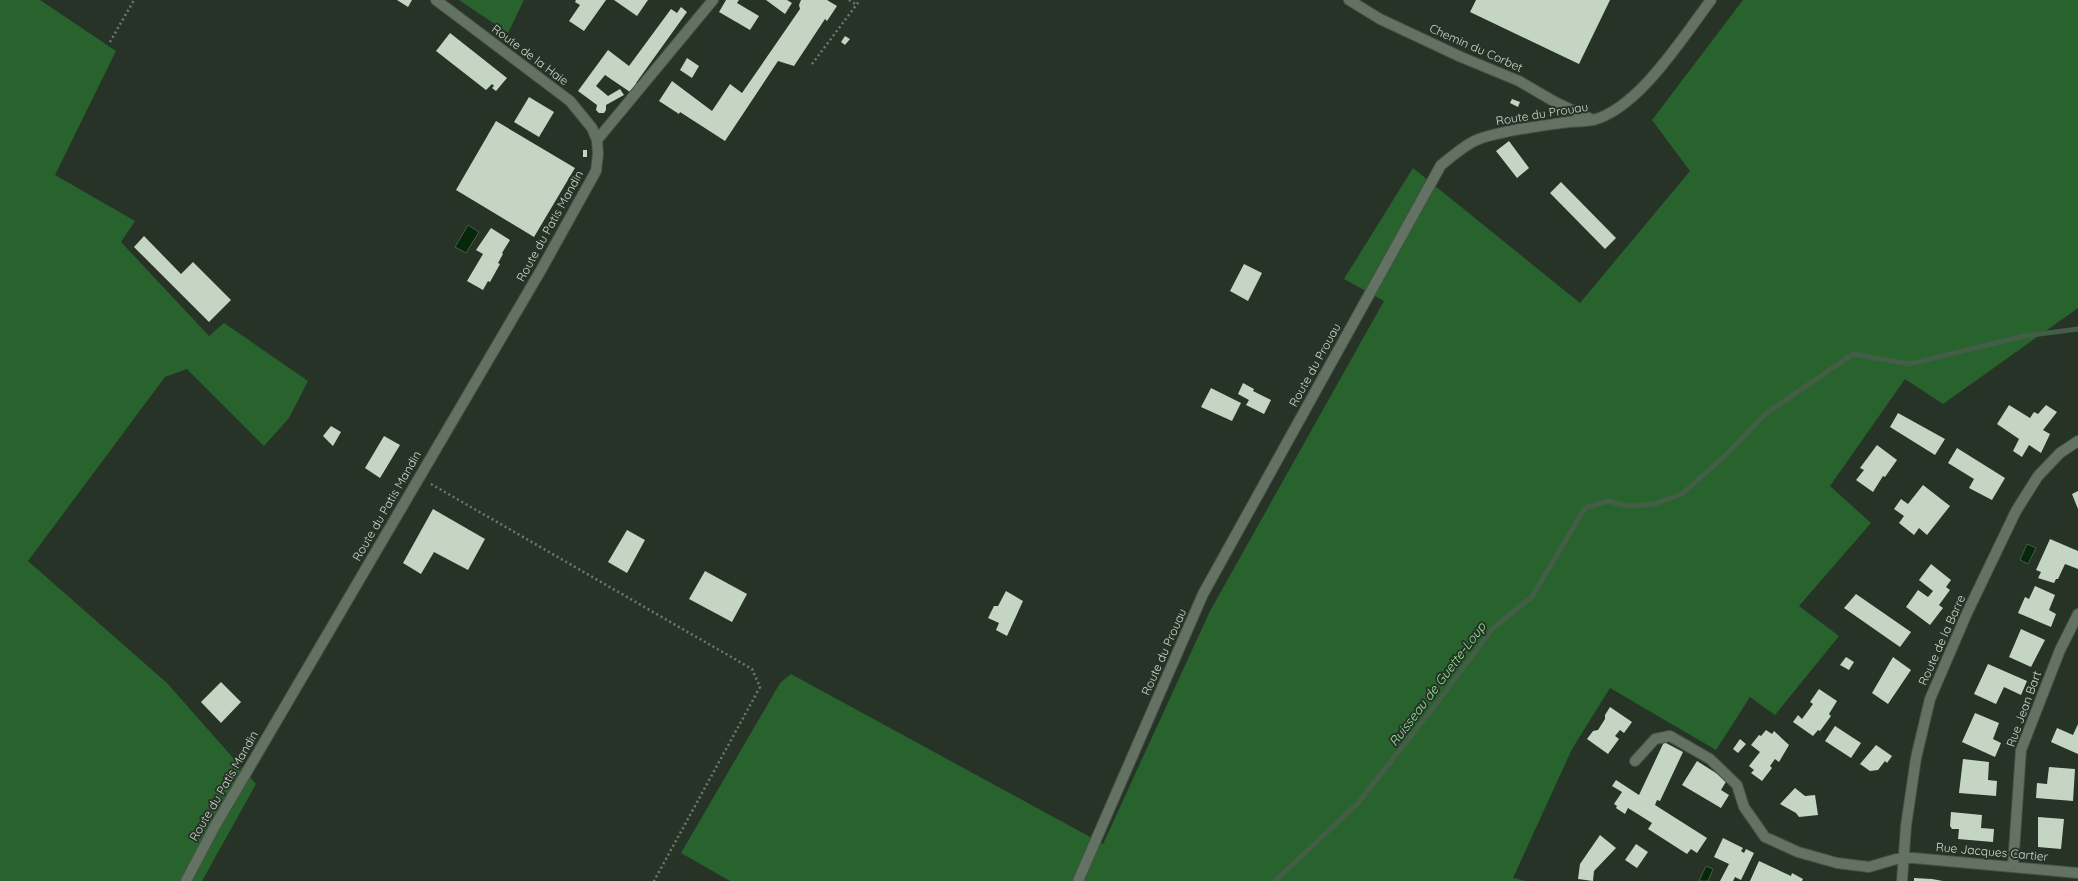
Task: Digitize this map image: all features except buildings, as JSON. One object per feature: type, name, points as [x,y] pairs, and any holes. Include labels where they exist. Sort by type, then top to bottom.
[{"type":"street","name":"Route de la Haie","points":[[436,0],[570,101],[592,128],[597,140]]},
{"type":"street","points":[[597,140],[712,0]]},
{"type":"street","name":"Chemin du Corbet","points":[[1349,0],[1380,19],[1461,57],[1519,81],[1555,102],[1593,120]]},
{"type":"street","name":"Route du Prouau","points":[[1078,881],[1203,594],[1441,165],[1477,140],[1500,133],[1593,120],[1614,110],[1628,101],[1661,66],[1711,0]]},
{"type":"street","name":"Route du Patis Mandin","points":[[186,881],[215,826],[418,476],[541,270],[596,171],[598,154],[597,140]]},
{"type":"street","name":"Route de la Barre","points":[[1902,881],[1903,858],[1916,758],[1930,699],[1967,613],[2016,511],[2038,476],[2060,453],[2078,441]]},
{"type":"street","name":"Rue Jean Bart","points":[[2013,866],[2021,750],[2060,650],[2078,614]]},
{"type":"street","name":"Rue Jacques Cartier","points":[[1635,761],[1655,739],[1670,736],[1710,759],[1737,785],[1744,807],[1765,836],[1798,852],[1837,863],[1869,867],[1903,858],[2013,866],[2078,873]]},
{"type":"path","points":[[110,42],[134,0]]},
{"type":"path","points":[[849,0],[857,5]]},
{"type":"path","points":[[812,64],[860,0]]},
{"type":"path","points":[[418,476],[752,669],[760,687],[654,881]]},
{"type":"shaded area","points":[[0,0],[40,0],[116,51],[55,175],[135,221],[121,242],[209,336],[224,323],[308,381],[289,418],[264,446],[187,369],[165,377],[28,561],[167,683],[256,784],[202,881],[0,881]]},
{"type":"shaded area","points":[[459,0],[524,0],[508,33]]},
{"type":"shaded area","points":[[1743,0],[2078,0],[2078,308],[1943,404],[1905,379],[1830,486],[1871,523],[1799,606],[1839,636],[1775,715],[1750,697],[1716,750],[1610,688],[1572,749],[1513,878],[1526,881],[730,881],[681,853],[780,683],[791,674],[1103,844],[1210,611],[1384,301],[1344,279],[1413,168],[1580,303],[1690,171],[1652,120]]},
{"type":"shaded area","points":[[468,225],[479,232],[466,253],[455,247]]},
{"type":"shaded area","points":[[2027,544],[2036,548],[2028,564],[2020,560]]},
{"type":"shaded area","points":[[1706,866],[1713,869],[1708,881],[1699,881]]},
{"type":"waterway","name":"Ruisseau de Guette-Loup","points":[[1275,881],[1358,803],[1437,703],[1493,628],[1532,597],[1585,508],[1608,501],[1628,506],[1654,504],[1682,494],[1728,453],[1764,415],[1853,354],[1909,364],[2024,336],[2078,329]]}]
